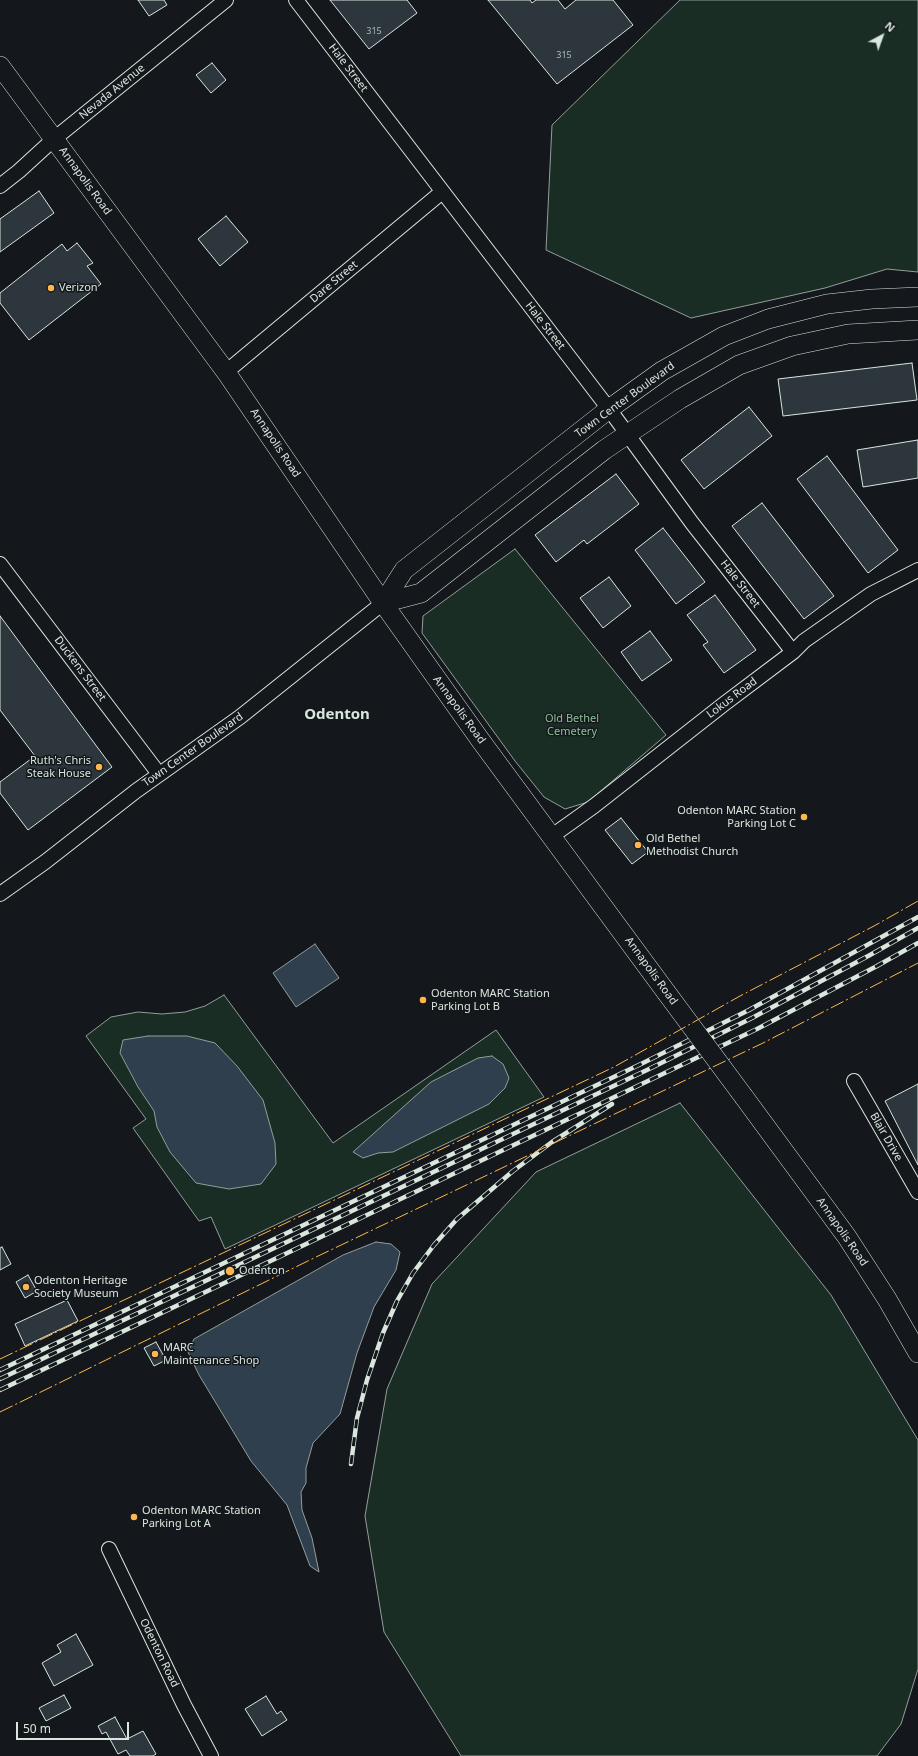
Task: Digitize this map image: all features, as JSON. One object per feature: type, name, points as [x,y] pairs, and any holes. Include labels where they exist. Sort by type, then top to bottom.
[{"type":"main road","name":"Annapolis Road","points":[[0,66],[226,372],[382,603],[481,741],[847,1237],[887,1298],[918,1353]]},
{"type":"main road","name":"Town Center Boulevard","points":[[382,603],[404,570],[609,409],[662,371],[724,336],[768,319],[827,304],[872,299],[918,297]]},
{"type":"main road","name":"Town Center Boulevard","points":[[382,603],[421,593],[604,450],[680,399],[738,365],[792,346],[848,334],[918,330]]},
{"type":"street","name":"Nevada Avenue","points":[[0,186],[54,139],[226,0]]},
{"type":"street","name":"Hale Street","points":[[296,0],[609,409],[692,523],[793,652]]},
{"type":"street","name":"Dare Street","points":[[226,372],[442,192]]},
{"type":"street","name":"Duckens Street","points":[[0,564],[159,774]]},
{"type":"street","name":"Lokus Road","points":[[552,836],[594,806],[793,652],[804,641],[871,594],[918,570]]},
{"type":"street","name":"Town Center Boulevard","points":[[0,894],[45,862],[159,774],[174,765],[240,717],[382,603]]},
{"type":"street","name":"Blair Drive","points":[[854,1081],[918,1192]]},
{"type":"street","name":"Odenton Road","points":[[109,1549],[184,1705],[211,1756]]},
{"type":"green space","points":[[680,0],[918,0],[918,272],[887,269],[825,288],[691,318],[546,250],[552,125]]},
{"type":"green space","name":"Old Bethel Cemetery","points":[[515,549],[666,735],[588,802],[565,809],[544,797],[515,761],[422,633],[423,616]]},
{"type":"green space","points":[[224,995],[333,1143],[496,1030],[544,1097],[225,1249],[211,1217],[199,1221],[133,1128],[146,1119],[86,1036],[111,1017],[138,1012],[162,1014],[185,1012],[205,1006]]},
{"type":"green space","points":[[680,1103],[831,1295],[918,1440],[918,1669],[901,1724],[877,1756],[461,1756],[384,1632],[365,1516],[387,1389],[432,1284],[536,1172]]},
{"type":"water","points":[[315,944],[339,978],[296,1007],[273,973]]},
{"type":"water","points":[[148,1036],[187,1036],[215,1043],[237,1066],[263,1100],[275,1143],[276,1164],[261,1184],[229,1189],[196,1183],[170,1152],[157,1127],[154,1111],[138,1087],[120,1053],[123,1040]]},
{"type":"water","points":[[492,1056],[503,1064],[509,1078],[505,1088],[489,1104],[393,1152],[378,1153],[363,1158],[353,1152],[431,1082],[478,1058]]},
{"type":"water","points":[[376,1242],[391,1244],[400,1252],[396,1270],[374,1307],[357,1353],[340,1414],[313,1443],[306,1468],[306,1483],[301,1492],[302,1510],[312,1538],[319,1572],[310,1566],[287,1505],[251,1461],[199,1375],[188,1352],[194,1339],[343,1255]]},
{"type":"building","points":[[138,0],[164,0],[167,5],[149,16]]},
{"type":"building","points":[[330,0],[407,0],[417,13],[369,49]]},
{"type":"building","points":[[488,0],[530,0],[532,3],[536,0],[558,0],[565,9],[576,0],[613,0],[633,25],[557,84]]},
{"type":"building","points":[[212,63],[226,80],[211,93],[196,75]]},
{"type":"building","points":[[39,191],[54,213],[0,252],[0,219]]},
{"type":"building","points":[[226,216],[248,242],[220,266],[198,239]]},
{"type":"building","name":"Verizon","points":[[77,243],[93,263],[87,266],[101,284],[29,340],[0,303],[0,293],[62,244],[67,251]]},
{"type":"building","points":[[912,363],[917,400],[783,416],[778,379]]},
{"type":"building","points":[[749,407],[772,436],[704,489],[681,460]]},
{"type":"building","points":[[918,440],[918,478],[863,487],[857,450]]},
{"type":"building","points":[[827,456],[898,550],[868,573],[797,479]]},
{"type":"building","points":[[616,474],[639,504],[587,544],[584,540],[556,562],[535,535]]},
{"type":"building","points":[[762,503],[834,596],[804,619],[732,526]]},
{"type":"building","points":[[663,528],[705,582],[676,604],[635,550]]},
{"type":"building","points":[[609,577],[631,606],[603,628],[580,598]]},
{"type":"building","points":[[715,595],[756,650],[724,673],[703,645],[708,642],[687,615]]},
{"type":"building","points":[[0,616],[112,767],[28,830],[0,793],[0,782],[35,756],[0,710]]},
{"type":"building","points":[[650,631],[672,660],[642,681],[621,652]]},
{"type":"building","points":[[621,818],[648,852],[632,864],[605,830]]},
{"type":"building","points":[[918,1084],[918,1165],[885,1101]]},
{"type":"building","points":[[2,1247],[11,1264],[0,1270],[0,1248]]},
{"type":"building","name":"Odenton Heritage Society Museum","points":[[28,1275],[37,1291],[25,1298],[16,1282]]},
{"type":"building","points":[[67,1300],[78,1321],[25,1346],[15,1324]]},
{"type":"building","name":"MARC Maintenance Shop","points":[[156,1342],[166,1360],[154,1366],[144,1348]]},
{"type":"building","points":[[76,1634],[93,1665],[54,1686],[42,1663],[61,1652],[57,1645]]},
{"type":"building","points":[[64,1695],[71,1708],[46,1721],[39,1708]]},
{"type":"building","points":[[266,1696],[277,1714],[281,1711],[287,1720],[262,1736],[245,1709]]},
{"type":"building","points":[[115,1717],[127,1739],[143,1731],[156,1754],[153,1756],[130,1756],[126,1750],[118,1754],[106,1732],[102,1734],[98,1726]]},
{"type":"railway","points":[[0,1370],[643,1063],[749,1010],[918,917]]},
{"type":"railway","points":[[0,1379],[647,1070],[752,1018],[918,928]]},
{"type":"railway","points":[[0,1390],[757,1029],[918,943]]},
{"type":"railway","points":[[351,1464],[357,1418],[367,1380],[383,1333],[397,1301],[413,1273],[434,1245],[457,1219],[513,1171],[552,1142],[612,1104]]},
{"type":"power","points":[[0,1359],[614,1067],[740,996],[874,926],[918,901]]},
{"type":"power","points":[[0,1412],[314,1258],[763,1043],[918,963]]},
{"type":"place","name":"Verizon","points":[[51,288]]},
{"type":"place","name":"Ruth's Chris Steak House","points":[[99,767]]},
{"type":"place","name":"Odenton MARC Station Parking Lot C","points":[[804,817]]},
{"type":"place","name":"Old Bethel Methodist Church","points":[[638,845]]},
{"type":"place","name":"Odenton MARC Station Parking Lot B","points":[[423,1000]]},
{"type":"place","name":"Odenton","points":[[230,1271]]},
{"type":"place","name":"Odenton Heritage Society Museum","points":[[26,1287]]},
{"type":"place","name":"MARC Maintenance Shop","points":[[155,1354]]},
{"type":"place","name":"Odenton MARC Station Parking Lot A","points":[[134,1517]]},
{"type":"district","name":"Odenton","points":[[337,715]]}]
